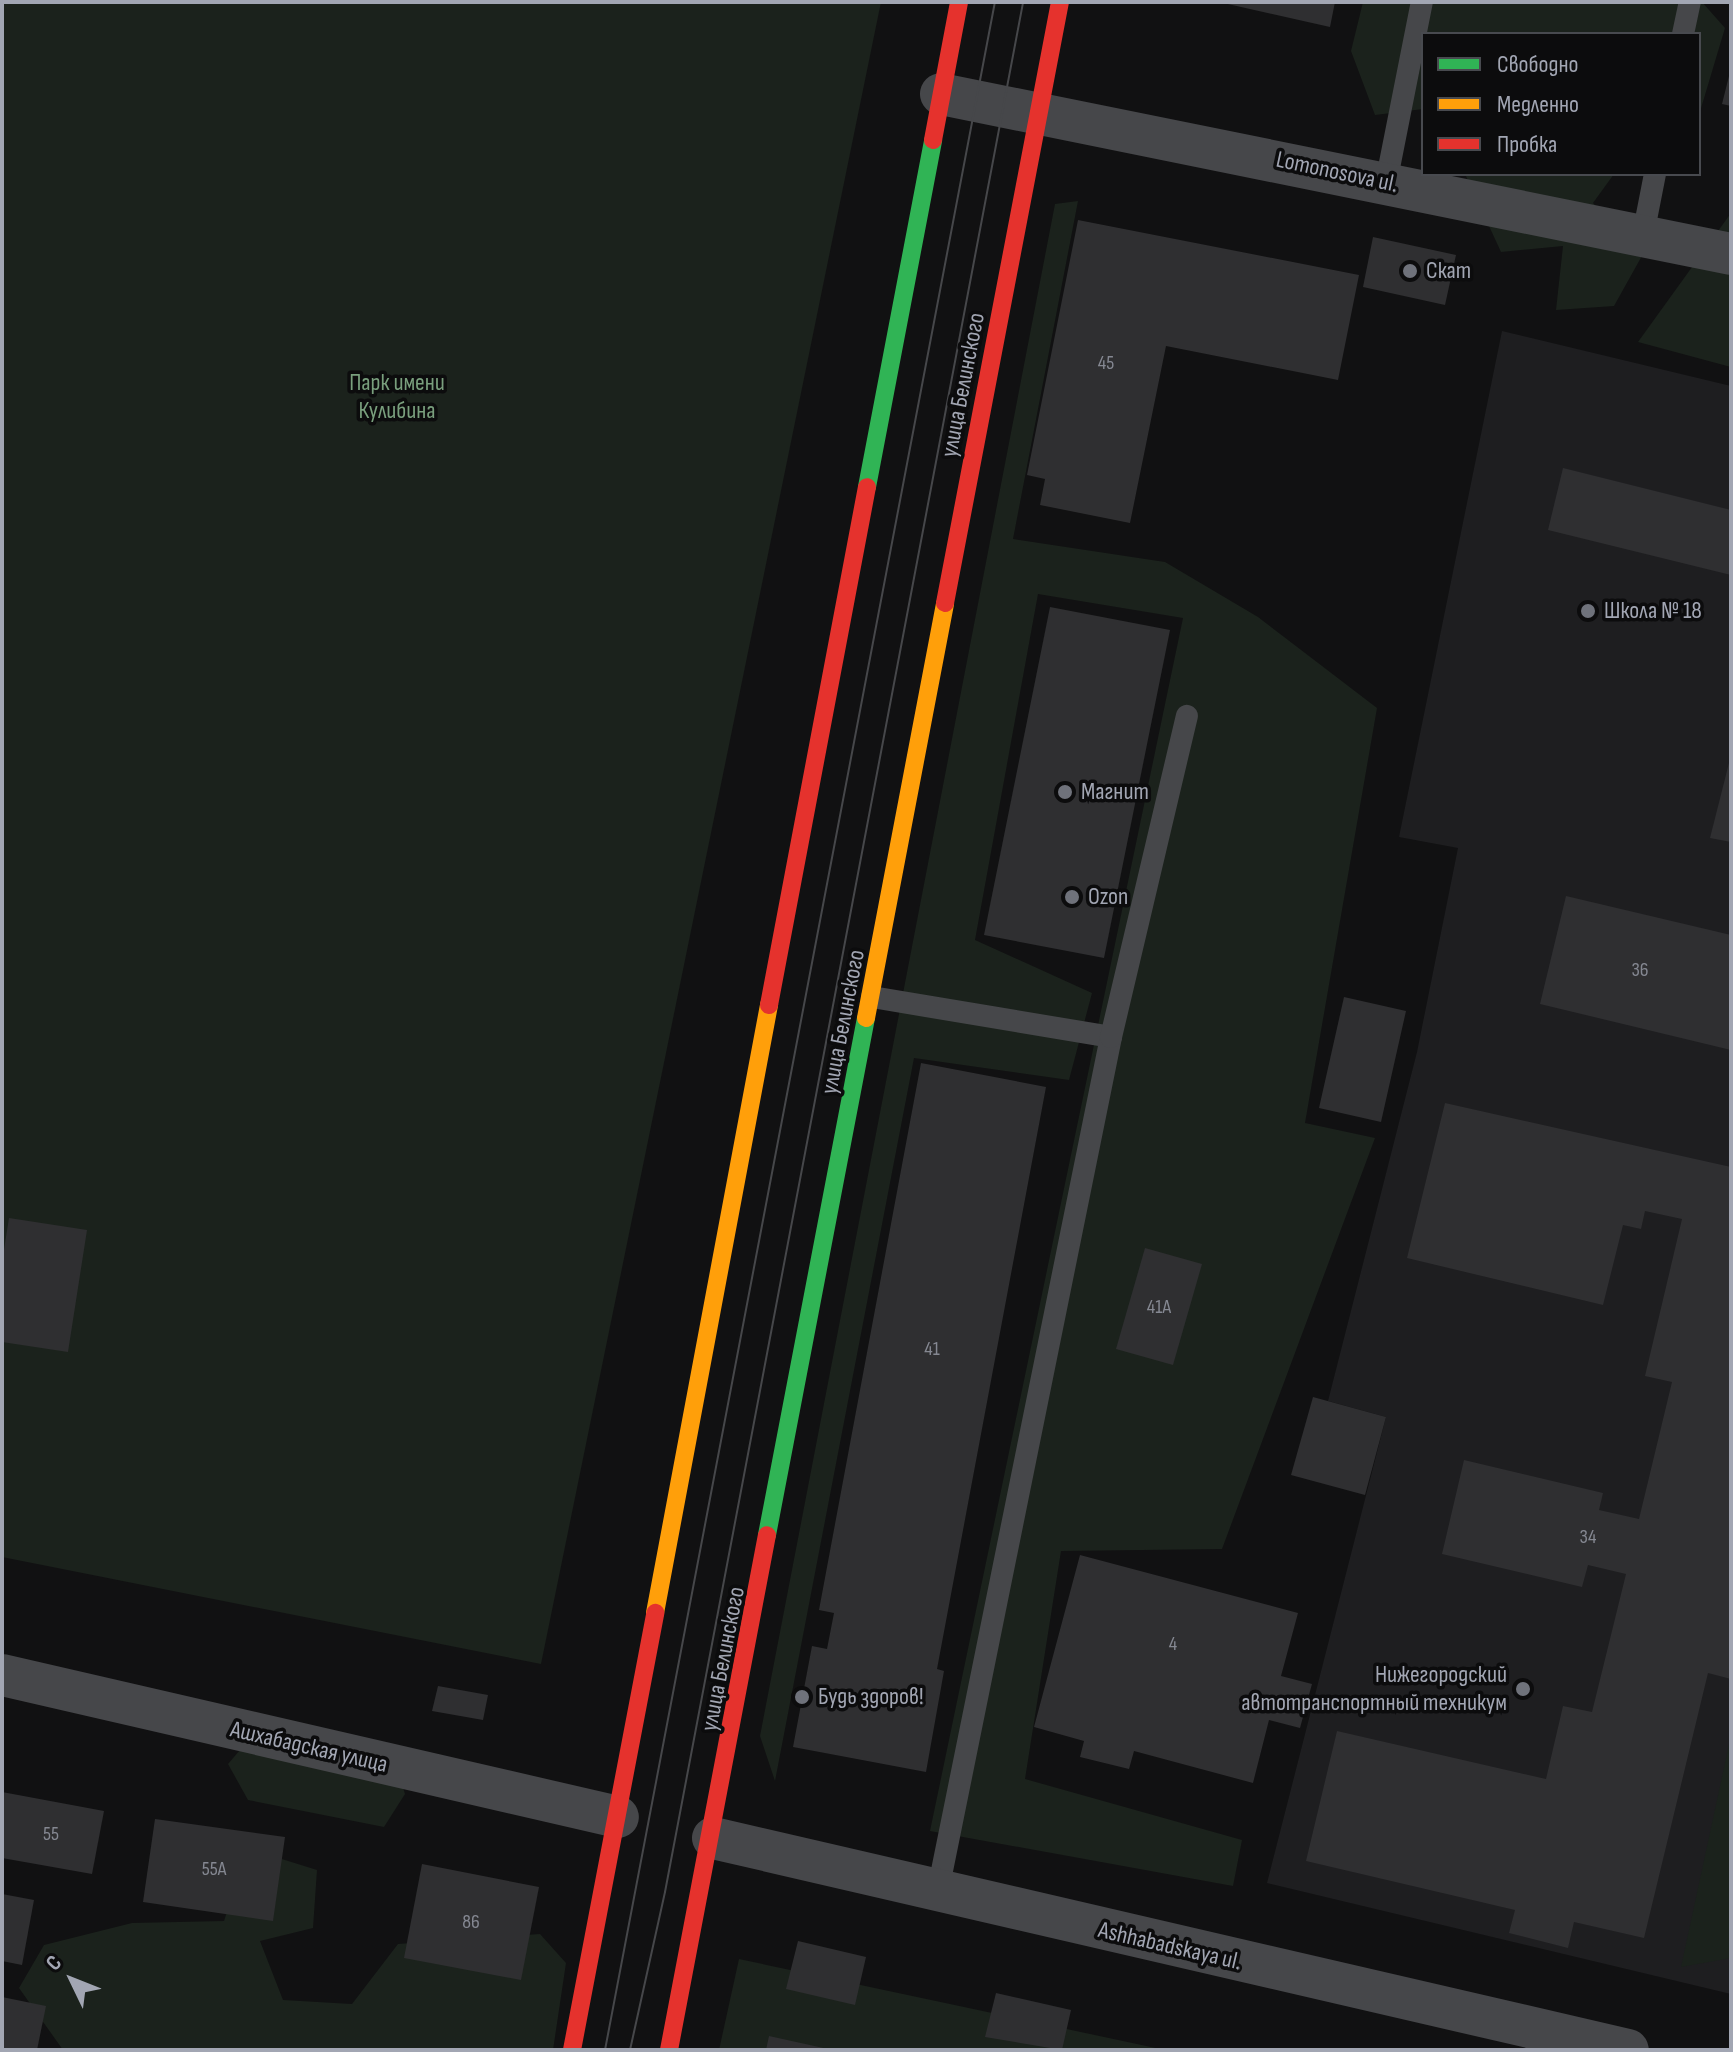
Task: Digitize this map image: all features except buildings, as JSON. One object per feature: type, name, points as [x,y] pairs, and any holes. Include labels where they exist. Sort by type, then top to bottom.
[{"type":"main road","points":[[572,2050],[959,2]]},
{"type":"main road","name":"улица Белинского","points":[[669,2050],[713,1838],[1060,2]]},
{"type":"street","name":"Lomonosova ul.","points":[[941,94],[1731,254]]},
{"type":"street","name":"Ашхабадская улица","points":[[2,1675],[618,1817]]},
{"type":"street","name":"Ashhabadskaya ul.","points":[[713,1838],[1628,2050]]},
{"type":"lane","points":[[1386,183],[1422,2]]},
{"type":"lane","points":[[1683,32],[1690,2]]},
{"type":"lane","points":[[1643,235],[1655,176]]},
{"type":"lane","points":[[938,1890],[1111,1037],[1187,716]]},
{"type":"lane","points":[[872,997],[1111,1037]]},
{"type":"shaded area","name":"Нижегородский автотранспортный техникум","points":[[1502,331],[1731,386],[1731,1994],[1267,1883],[1386,1417],[1328,1401],[1417,1052],[1458,848],[1399,837]]},
{"type":"green space","name":"Парк имени Кулибина","points":[[2,2],[881,2],[541,1664],[2,1557]]},
{"type":"green space","points":[[1363,2],[1702,2],[1725,28],[1701,108],[1701,32],[1421,32],[1421,109],[1375,115],[1351,51]]},
{"type":"green space","points":[[1466,176],[1613,176],[1593,203],[1643,254],[1614,306],[1556,310],[1563,246],[1501,252]]},
{"type":"green space","points":[[1078,201],[1013,539],[1165,562],[1258,617],[1377,708],[1305,1123],[1375,1138],[1222,1549],[1061,1551],[1025,1779],[1242,1840],[1233,1886],[930,1831],[1183,618],[1038,594],[975,940],[1092,993],[1069,1080],[914,1058],[775,1781],[760,1736],[1055,204]]},
{"type":"green space","points":[[1731,213],[1731,367],[1638,342]]},
{"type":"green space","points":[[263,1723],[390,1745],[405,1794],[384,1827],[248,1800],[228,1764]]},
{"type":"green space","points":[[1731,1735],[1731,1958],[1681,1967]]},
{"type":"green space","points":[[269,1855],[317,1870],[313,1928],[260,1941],[283,2000],[352,2004],[398,1944],[540,1934],[566,1963],[553,2050],[63,2050],[19,1988],[44,1945],[132,1923],[224,1921],[235,1887]]},
{"type":"green space","points":[[739,1959],[1165,2050],[719,2050]]},
{"type":"tram line","points":[[605,2050],[995,2]]},
{"type":"tram line","points":[[630,2050],[665,1892],[1023,2]]},
{"type":"traffic: fast","points":[[867,487],[933,140]]},
{"type":"traffic: fast","points":[[767,1535],[866,1018]]},
{"type":"traffic: slow","points":[[866,1018],[945,603]]},
{"type":"traffic: slow","points":[[655,1613],[769,1005]]},
{"type":"traffic: jam","points":[[933,140],[959,2]]},
{"type":"traffic: jam","points":[[945,603],[1060,2]]},
{"type":"traffic: jam","points":[[769,1005],[867,487]]},
{"type":"traffic: jam","points":[[669,2050],[767,1535]]},
{"type":"traffic: jam","points":[[572,2050],[655,1613]]},
{"type":"place","name":"Скат","points":[[1410,271]]},
{"type":"place","name":"Школа № 18","points":[[1588,611]]},
{"type":"place","name":"Магнит","points":[[1065,792]]},
{"type":"place","name":"Ozon","points":[[1072,897]]},
{"type":"place","name":"Нижегородский автотранспортный техникум","points":[[1523,1689]]},
{"type":"place","name":"Будь здоров!","points":[[802,1697]]}]
